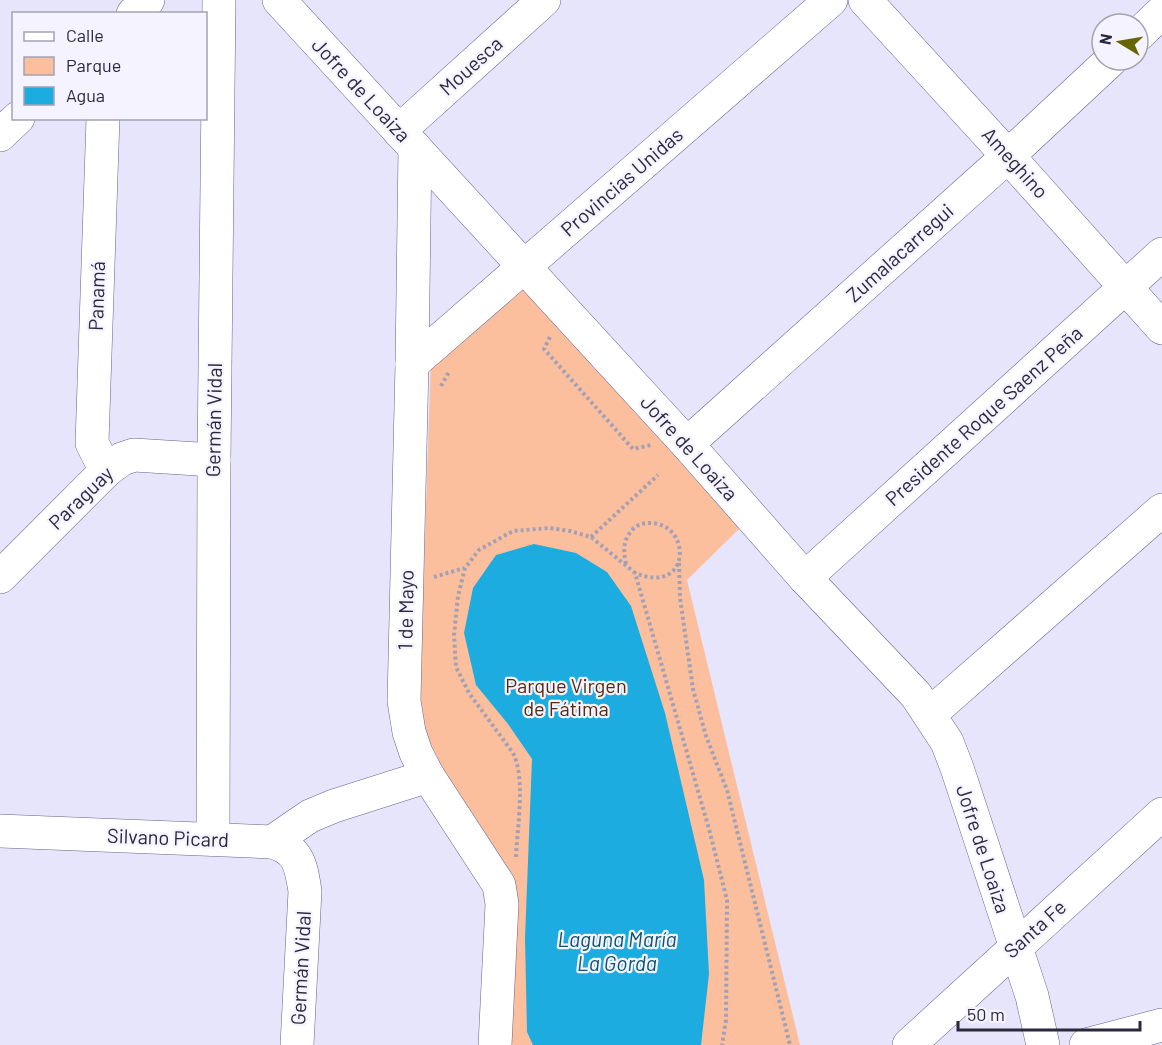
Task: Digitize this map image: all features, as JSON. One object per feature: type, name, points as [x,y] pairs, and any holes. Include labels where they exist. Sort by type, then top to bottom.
[{"type":"street","points":[[135,12],[148,0]]},
{"type":"street","name":"Germán Vidal","points":[[213,839],[219,0]]},
{"type":"street","name":"Jofre de Loaiza","points":[[279,0],[524,268],[674,443],[908,686],[930,714],[947,742],[957,768],[1032,996],[1044,1045]]},
{"type":"street","name":"Mouesca","points":[[407,140],[544,0]]},
{"type":"street","name":"Provincias Unidas","points":[[412,364],[831,0]]},
{"type":"street","name":"Ameghino","points":[[865,0],[1162,328]]},
{"type":"street","points":[[1150,23],[1162,11],[1154,0]]},
{"type":"street","name":"Zumalacarregui","points":[[674,443],[1008,156],[1098,72]]},
{"type":"street","points":[[0,135],[16,120]]},
{"type":"street","name":"Panamá","points":[[103,120],[92,443],[106,471]]},
{"type":"street","name":"1 de Mayo","points":[[407,140],[412,364],[404,701],[409,732],[416,753],[428,776],[499,885],[502,904],[495,1045]]},
{"type":"street","name":"Presidente Roque Saenz Peña","points":[[805,578],[1162,254]]},
{"type":"street","name":"Paraguay","points":[[0,577],[106,471],[122,459],[134,455],[214,460]]},
{"type":"street","points":[[930,714],[1162,510]]},
{"type":"street","points":[[272,842],[310,816],[428,776]]},
{"type":"street","name":"Santa Fe","points":[[909,1045],[1162,814]]},
{"type":"street","name":"Silvano Picard","points":[[0,831],[272,842],[284,845],[294,853],[302,870],[305,891]]},
{"type":"street","name":"Germán Vidal","points":[[297,1045],[305,891]]},
{"type":"street","points":[[1086,1045],[1162,1025]]},
{"type":"path","points":[[553,333],[544,349],[633,449],[674,443]]},
{"type":"path","points":[[440,396],[441,385],[451,369]]},
{"type":"path","points":[[591,537],[658,475]]},
{"type":"path","points":[[627,564],[624,553],[625,540],[636,525],[657,523],[669,528],[676,537],[680,550],[680,598],[693,689],[706,736],[727,790],[790,1045]]},
{"type":"path","points":[[515,867],[520,778],[518,762],[469,693],[456,667],[454,635],[458,596],[465,568],[479,550],[513,531],[549,528],[591,537],[627,564],[635,573],[709,829],[727,900],[726,1020],[722,1045]]},
{"type":"path","points":[[635,573],[648,578],[660,579],[670,574],[679,563]]},
{"type":"path","points":[[433,566],[433,578],[465,568]]},
{"type":"green space","name":"Parque Virgen de Fátima","points":[[524,282],[745,523],[687,580],[800,1045],[498,1045],[503,940],[435,772],[419,716],[431,358]]},
{"type":"water","name":"Laguna María La Gorda","points":[[534,544],[576,553],[607,572],[631,606],[665,713],[704,880],[709,974],[701,1045],[533,1045],[527,1032],[525,938],[532,759],[508,724],[476,685],[464,633],[473,588],[496,555]]}]
